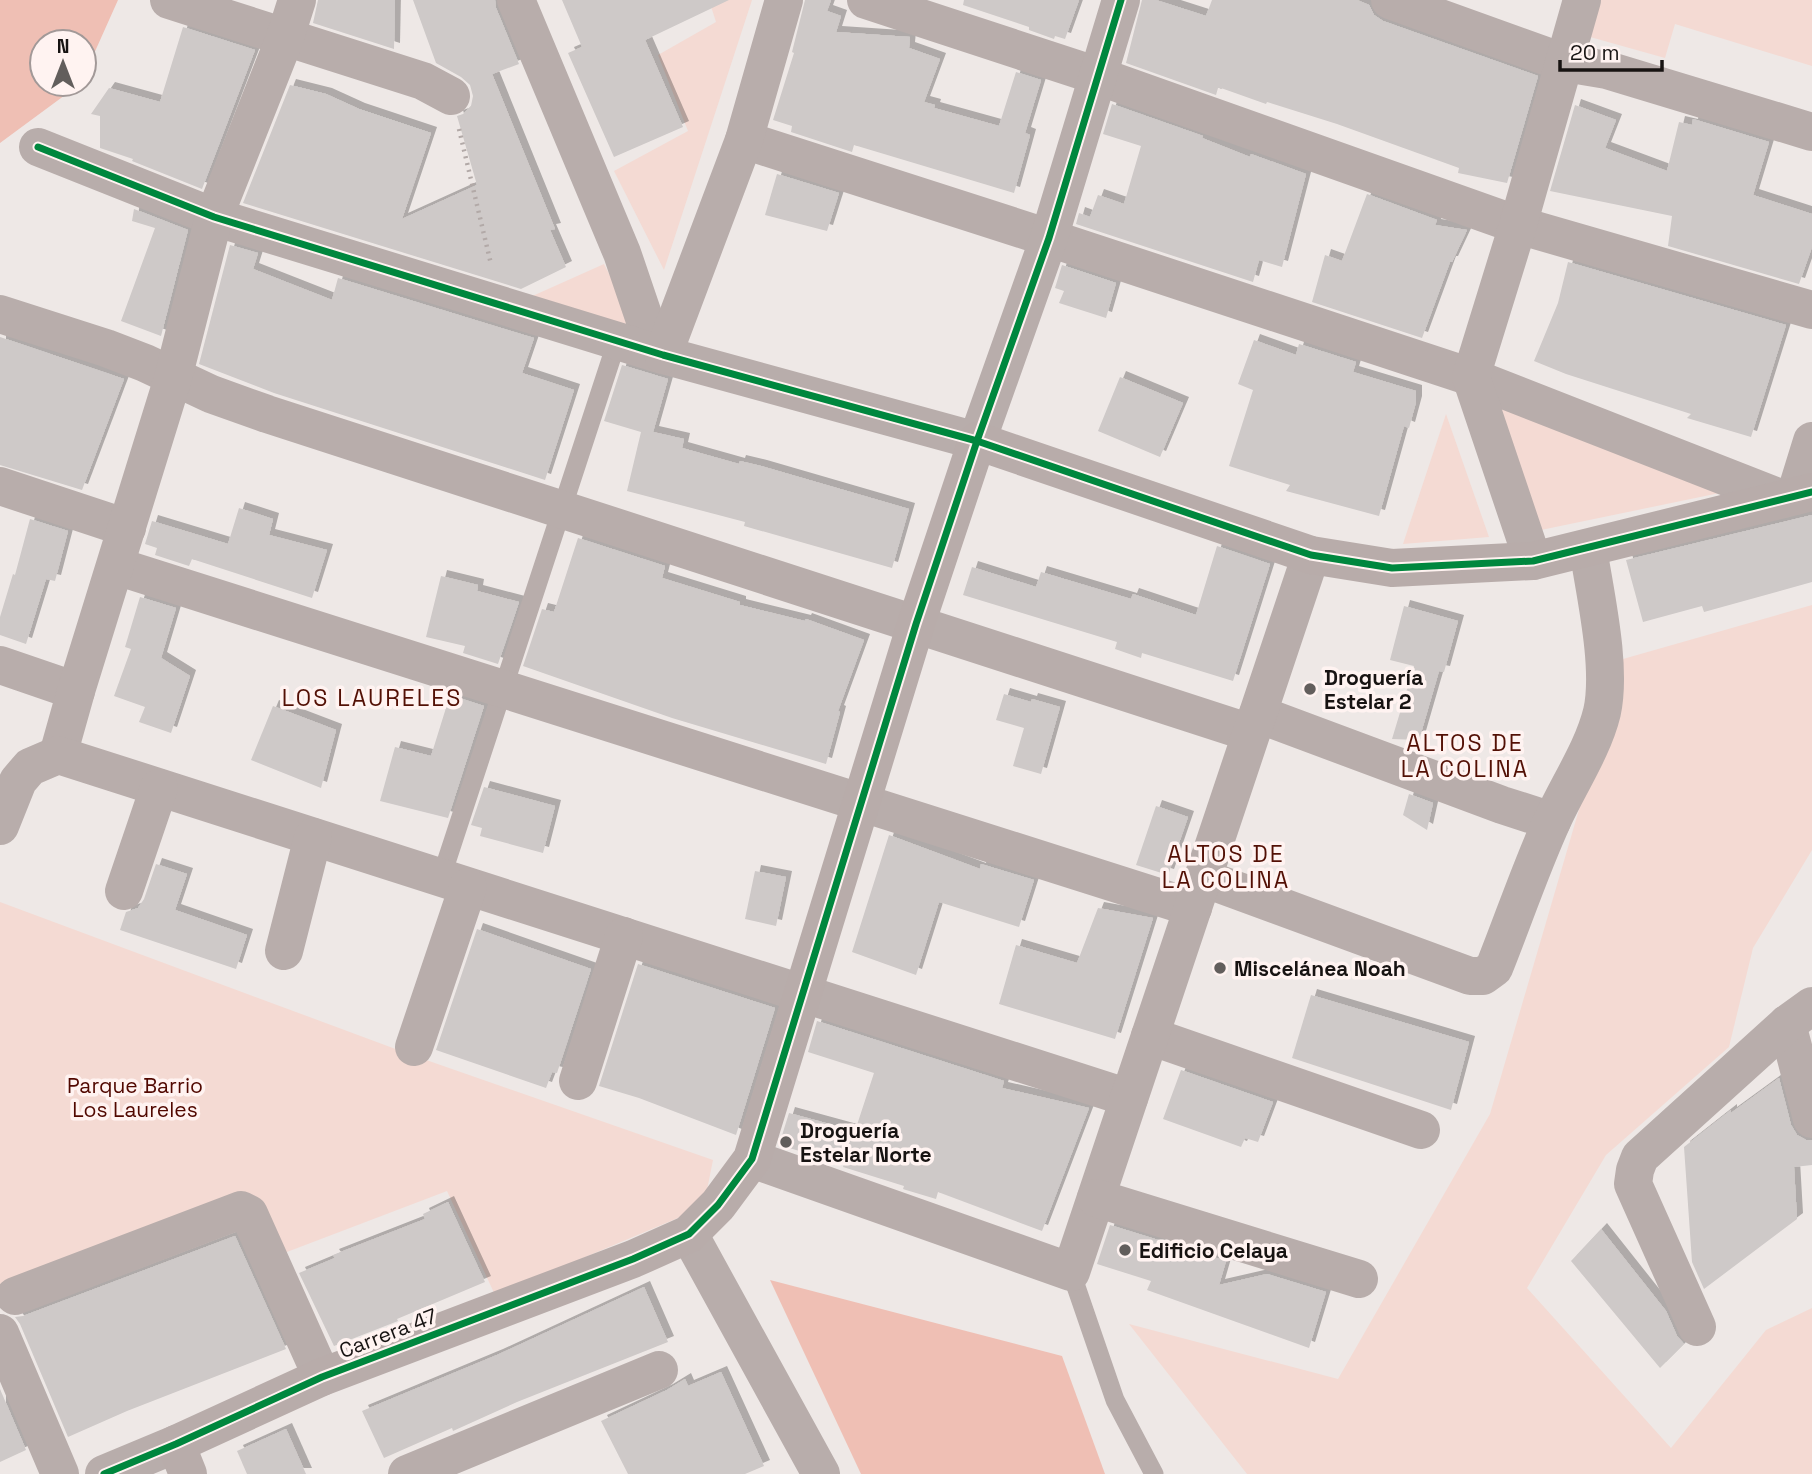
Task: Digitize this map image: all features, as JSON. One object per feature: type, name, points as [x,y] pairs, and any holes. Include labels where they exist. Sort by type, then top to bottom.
[{"type":"street","points":[[169,0],[423,81],[452,96]]},
{"type":"street","points":[[58,755],[173,378],[214,217],[285,38],[297,0]]},
{"type":"street","points":[[516,0],[622,253],[659,354]]},
{"type":"street","points":[[659,354],[744,140],[784,0]]},
{"type":"street","points":[[866,0],[1098,76],[1518,225],[1812,310]]},
{"type":"street","points":[[818,1473],[690,1234],[718,1205],[752,1159],[916,624],[1049,237],[1121,0]]},
{"type":"street","points":[[1390,0],[1564,63],[1608,70],[1812,132]]},
{"type":"street","points":[[1534,561],[1471,377],[1518,225],[1582,0]]},
{"type":"street","points":[[744,140],[1049,237],[1471,377],[1797,496]]},
{"type":"street","points":[[38,147],[214,217],[659,354],[977,441],[1311,555],[1392,568],[1534,561],[1797,496]]},
{"type":"street","points":[[0,314],[106,348],[145,363],[173,378],[267,414],[916,624],[1254,724],[1552,821]]},
{"type":"street","points":[[1797,496],[1812,441]]},
{"type":"street","points":[[0,486],[127,528]]},
{"type":"street","points":[[116,566],[861,802],[1198,893],[1470,975],[1483,975],[1494,968],[1552,821],[1594,734],[1602,711],[1605,684],[1602,644],[1588,548]]},
{"type":"street","points":[[752,1159],[1071,1272],[1311,555]]},
{"type":"street","points":[[0,665],[76,691]]},
{"type":"street","points":[[0,826],[18,781],[30,767],[58,755],[1129,1098]]},
{"type":"street","points":[[124,891],[159,788]]},
{"type":"street","points":[[284,951],[313,837]]},
{"type":"street","points":[[414,1047],[455,882]]},
{"type":"street","points":[[578,1081],[624,936]]},
{"type":"street","points":[[1799,1015],[1812,1119]]},
{"type":"street","points":[[1697,1326],[1633,1184],[1635,1170],[1640,1157],[1799,1015]]},
{"type":"street","points":[[1150,1036],[1421,1130]]},
{"type":"street","points":[[1096,1198],[1359,1279]]},
{"type":"street","points":[[15,1296],[241,1210],[248,1214],[322,1377]]},
{"type":"street","name":"Carrera 47","points":[[104,1474],[182,1459],[322,1377],[633,1259],[690,1234]]},
{"type":"street","points":[[0,1333],[60,1474]]},
{"type":"street","points":[[407,1474],[659,1370]]},
{"type":"lane","points":[[455,882],[503,690],[617,341]]},
{"type":"lane","points":[[1071,1272],[1115,1400],[1154,1474]]},
{"type":"path","points":[[452,96],[492,269]]},
{"type":"green space","points":[[709,0],[752,0],[664,270],[614,171],[688,131],[658,55],[716,22]]},
{"type":"green space","points":[[1594,0],[1812,0],[1812,66],[1675,24],[1665,58],[1583,35]]},
{"type":"green space","points":[[604,264],[640,334],[528,298]]},
{"type":"green space","points":[[1489,396],[1734,490],[1541,530]]},
{"type":"green space","points":[[1446,414],[1489,537],[1403,544]]},
{"type":"green space","points":[[1812,605],[1812,850],[1753,948],[1729,1047],[1606,1155],[1527,1288],[1671,1448],[1766,1330],[1812,1308],[1812,1474],[1247,1474],[1129,1324],[1338,1379],[1490,1114],[1623,659]]},
{"type":"green space","name":"Parque Barrio Los Laureles","points":[[0,902],[409,1054],[713,1160],[705,1200],[678,1218],[495,1295],[447,1191],[279,1255],[250,1201],[0,1289]]},
{"type":"shaded area","points":[[0,0],[118,0],[98,45],[98,28],[28,28],[28,98],[61,98],[0,143]]},
{"type":"shaded area","points":[[770,1280],[1062,1356],[1105,1474],[861,1474]]},
{"type":"building","points":[[318,0],[395,0],[394,49],[313,23]]},
{"type":"building","points":[[413,0],[495,0],[519,64],[492,74],[555,229],[550,230],[566,267],[521,289],[243,203],[290,85],[326,94],[359,109],[431,133],[402,219],[477,185],[457,116],[471,106],[473,96],[470,85],[436,63]]},
{"type":"building","points":[[562,0],[729,0],[645,40],[683,127],[614,157],[568,53],[582,47]]},
{"type":"building","points":[[805,0],[831,0],[827,11],[841,16],[836,32],[910,37],[909,48],[940,59],[924,102],[935,105],[934,108],[999,126],[1016,72],[1041,80],[1025,133],[1030,135],[1014,193],[854,145],[852,152],[791,132],[792,126],[773,120],[794,53],[792,52]]},
{"type":"building","points":[[964,0],[1079,0],[1065,39],[1055,36],[1054,39],[1029,30],[1029,27],[963,5]]},
{"type":"building","points":[[1142,0],[1156,0],[1206,16],[1212,0],[1357,0],[1369,5],[1374,15],[1383,21],[1538,76],[1507,183],[1458,173],[1459,168],[1337,124],[1221,88],[1218,88],[1216,95],[1126,63]]},
{"type":"building","points":[[183,27],[255,50],[202,189],[132,161],[133,159],[100,148],[100,116],[91,114],[109,88],[160,102]]},
{"type":"building","points":[[1112,104],[1203,136],[1202,138],[1250,157],[1251,154],[1306,174],[1282,267],[1259,260],[1253,282],[1076,224],[1079,213],[1090,217],[1098,195],[1124,204],[1141,146],[1103,134]]},
{"type":"building","points":[[1575,105],[1616,120],[1605,148],[1667,171],[1679,122],[1692,125],[1693,119],[1769,142],[1753,195],[1812,214],[1812,247],[1799,284],[1668,246],[1672,216],[1550,191]]},
{"type":"building","points":[[777,174],[839,193],[827,231],[765,215]]},
{"type":"building","points":[[1367,194],[1437,220],[1435,225],[1467,230],[1450,262],[1422,338],[1312,302],[1325,255],[1342,261]]},
{"type":"building","points":[[134,209],[188,230],[161,336],[121,321],[155,228],[132,221]]},
{"type":"building","points":[[230,245],[258,253],[253,269],[332,300],[338,278],[534,338],[522,373],[574,390],[545,480],[274,393],[199,364]]},
{"type":"building","points":[[1568,262],[1786,325],[1751,437],[1687,418],[1691,414],[1534,361],[1558,303]]},
{"type":"building","points":[[1062,265],[1116,283],[1106,318],[1059,303],[1064,291],[1055,288]]},
{"type":"building","points":[[0,337],[124,379],[82,490],[0,465]]},
{"type":"building","points":[[1254,340],[1296,355],[1299,344],[1356,362],[1353,372],[1416,391],[1409,428],[1404,426],[1379,516],[1286,491],[1290,485],[1229,466],[1253,390],[1238,384]]},
{"type":"building","points":[[622,365],[668,379],[653,432],[684,439],[682,448],[739,464],[740,461],[761,466],[909,509],[892,568],[744,526],[745,522],[627,491],[641,432],[604,421]]},
{"type":"building","points":[[1120,377],[1183,403],[1160,457],[1098,431]]},
{"type":"building","points":[[239,508],[273,519],[269,535],[327,550],[312,598],[192,559],[189,566],[155,555],[157,548],[145,544],[152,521],[228,544]]},
{"type":"building","points":[[1812,515],[1812,582],[1704,612],[1702,606],[1643,622],[1626,560]]},
{"type":"building","points":[[30,519],[68,531],[55,581],[46,579],[26,644],[0,635],[0,617]]},
{"type":"building","points":[[578,538],[665,566],[662,578],[740,602],[740,605],[805,621],[806,619],[864,640],[838,711],[840,712],[826,764],[672,718],[523,666],[542,609],[554,612]]},
{"type":"building","points":[[1217,546],[1270,564],[1233,681],[1142,653],[1141,658],[1115,649],[1117,642],[963,595],[972,567],[1036,587],[1041,572],[1131,599],[1133,594],[1196,615]]},
{"type":"building","points":[[441,576],[478,585],[477,591],[519,602],[498,664],[463,653],[465,646],[426,637]]},
{"type":"building","points":[[140,597],[176,608],[161,658],[190,676],[171,733],[139,722],[145,707],[114,696],[131,649],[125,647]]},
{"type":"building","points":[[1404,606],[1458,621],[1444,672],[1439,671],[1419,740],[1392,739],[1414,666],[1390,660]]},
{"type":"building","points":[[1004,694],[1060,707],[1041,774],[1013,766],[1024,728],[996,720]]},
{"type":"building","points":[[450,695],[484,706],[448,818],[380,801],[395,747],[431,756]]},
{"type":"building","points":[[273,706],[336,730],[321,788],[251,760]]},
{"type":"building","points":[[484,787],[555,806],[543,853],[480,836],[482,828],[471,825]]},
{"type":"building","points":[[1409,794],[1433,803],[1427,830],[1403,815]]},
{"type":"building","points":[[1156,806],[1188,817],[1168,875],[1136,865]]},
{"type":"building","points":[[889,835],[980,869],[981,864],[1034,880],[1019,927],[939,902],[916,975],[852,952]]},
{"type":"building","points":[[156,864],[187,874],[175,910],[247,935],[236,969],[120,930],[126,912],[138,908],[144,899]]},
{"type":"building","points":[[755,871],[786,877],[776,926],[745,919]]},
{"type":"building","points":[[1098,908],[1153,918],[1115,1039],[999,1004],[1016,945],[1077,963]]},
{"type":"building","points":[[477,929],[591,969],[557,1073],[552,1072],[546,1088],[436,1050]]},
{"type":"building","points":[[638,964],[775,1008],[736,1135],[639,1098],[599,1086]]},
{"type":"building","points":[[1311,995],[1469,1042],[1451,1110],[1292,1058]]},
{"type":"building","points":[[817,1021],[1004,1081],[1002,1088],[1089,1108],[1042,1231],[938,1192],[936,1199],[843,1167],[844,1164],[779,1145],[789,1113],[855,1131],[874,1073],[808,1052]]},
{"type":"building","points":[[1181,1070],[1273,1102],[1258,1142],[1245,1138],[1241,1147],[1163,1119]]},
{"type":"building","points":[[1779,1078],[1791,1125],[1797,1135],[1812,1140],[1812,1165],[1794,1167],[1797,1219],[1704,1289],[1692,1262],[1684,1147],[1731,1110],[1731,1113]]},
{"type":"building","points":[[448,1202],[485,1282],[334,1346],[299,1273],[335,1258],[333,1255],[425,1219],[423,1214]]},
{"type":"building","points":[[1110,1225],[1226,1261],[1219,1285],[1267,1274],[1326,1292],[1309,1348],[1147,1290],[1151,1281],[1097,1264]]},
{"type":"building","points":[[1601,1229],[1666,1311],[1677,1336],[1684,1344],[1660,1368],[1571,1261]]},
{"type":"building","points":[[235,1236],[286,1349],[68,1437],[15,1317]]},
{"type":"building","points":[[644,1287],[668,1342],[384,1458],[362,1411],[497,1355]]},
{"type":"building","points":[[721,1372],[764,1466],[745,1474],[628,1474],[601,1421],[685,1379],[688,1386]]},
{"type":"building","points":[[0,1389],[26,1450],[0,1462]]},
{"type":"building","points":[[286,1429],[306,1474],[247,1474],[237,1451]]},
{"type":"cycle path","points":[[104,1474],[322,1377],[633,1259],[689,1234],[718,1205],[752,1159],[916,624],[1049,238],[1121,0]]},
{"type":"cycle path","points":[[38,147],[214,217],[663,355],[977,441],[1311,555],[1392,568],[1533,561],[1812,492]]},
{"type":"place","name":"Droguería Estelar 2","points":[[1310,689]]},
{"type":"place","name":"Miscelánea Noah","points":[[1220,968]]},
{"type":"place","name":"Droguería Estelar Norte","points":[[786,1142]]},
{"type":"place","name":"Edificio Celaya","points":[[1125,1250]]},
{"type":"district","name":"LOS LAURELES","points":[[372,698]]},
{"type":"district","name":"ALTOS DE LA COLINA","points":[[1465,756]]},
{"type":"district","name":"ALTOS DE LA COLINA","points":[[1226,867]]}]
